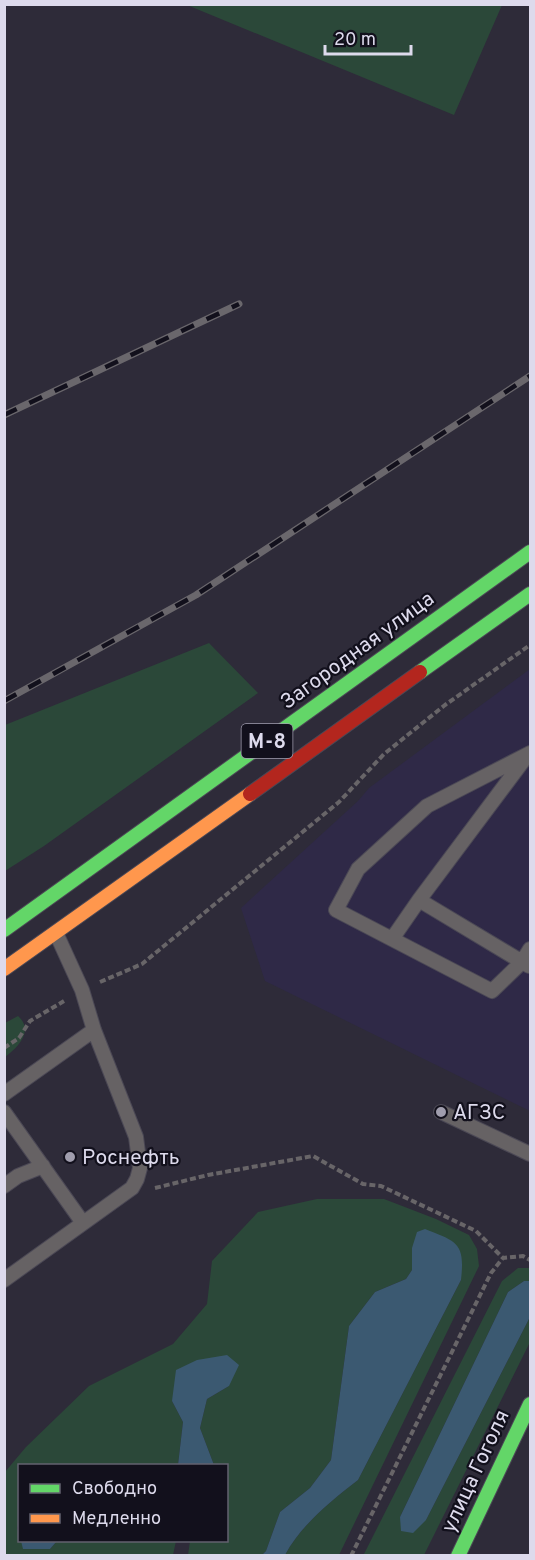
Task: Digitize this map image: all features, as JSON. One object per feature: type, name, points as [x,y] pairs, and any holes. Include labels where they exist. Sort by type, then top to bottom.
[{"type":"main road","name":"Загородная улица","points":[[4,930],[531,552]]},
{"type":"main road","name":"М-8","points":[[4,969],[531,594]]},
{"type":"main road","name":"улица Гоголя","points":[[458,1556],[531,1404]]},
{"type":"lane","points":[[392,939],[529,754]]},
{"type":"lane","points":[[529,754],[427,806],[358,869],[336,910],[492,991],[526,964],[531,949]]},
{"type":"lane","points":[[419,900],[526,964]]},
{"type":"lane","points":[[4,1280],[132,1188],[138,1179],[140,1168],[136,1137],[94,1030],[82,990],[56,931]]},
{"type":"lane","points":[[4,1094],[94,1030]]},
{"type":"lane","points":[[4,1112],[83,1223]]},
{"type":"lane","points":[[441,1112],[531,1154]]},
{"type":"lane","points":[[4,1186],[18,1176],[43,1166]]},
{"type":"path","points":[[4,1048],[19,1038],[30,1021],[82,990],[142,964],[339,802],[384,754],[427,719],[531,645]]},
{"type":"path","points":[[145,1193],[154,1188],[208,1175],[313,1156],[363,1184],[381,1186],[476,1231],[503,1258]]},
{"type":"path","points":[[351,1556],[491,1273],[503,1258],[523,1256],[531,1260]]},
{"type":"shaded area","points":[[530,669],[530,1111],[265,981],[241,908],[358,801],[369,788]]},
{"type":"green space","points":[[187,5],[502,5],[454,115]]},
{"type":"green space","points":[[209,643],[258,693],[44,846],[5,871],[5,725]]},
{"type":"green space","points":[[18,1016],[23,1022],[25,1033],[19,1044],[5,1057],[5,1023]]},
{"type":"green space","points":[[317,1199],[384,1199],[436,1219],[469,1235],[477,1249],[479,1266],[339,1555],[285,1555],[308,1524],[358,1480],[461,1280],[412,1248],[412,1270],[406,1279],[375,1292],[349,1326],[331,1460],[310,1488],[280,1512],[266,1551],[262,1555],[188,1555],[190,1542],[228,1542],[228,1464],[214,1464],[200,1428],[207,1399],[229,1386],[172,1401],[183,1422],[178,1464],[18,1464],[17,1528],[18,1542],[22,1542],[24,1549],[50,1549],[56,1542],[176,1542],[173,1555],[5,1556],[5,1472],[26,1447],[89,1386],[173,1344],[207,1304],[212,1261],[258,1212]]},
{"type":"green space","points":[[518,1268],[530,1268],[530,1281],[524,1281],[508,1292],[400,1517],[426,1520],[530,1317],[530,1342],[424,1555],[363,1556],[502,1281]]},
{"type":"water","points":[[425,1229],[445,1237],[457,1246],[462,1258],[461,1280],[358,1480],[308,1524],[285,1555],[262,1555],[266,1551],[280,1512],[310,1488],[331,1460],[349,1326],[375,1292],[406,1279],[412,1270],[412,1248],[417,1232]]},
{"type":"water","points":[[524,1281],[530,1281],[530,1317],[426,1520],[413,1533],[401,1531],[400,1517],[508,1292]]},
{"type":"water","points":[[227,1355],[239,1365],[229,1386],[207,1399],[200,1428],[214,1464],[178,1464],[183,1422],[172,1401],[176,1370],[197,1360]]},
{"type":"water","points":[[21,1542],[56,1542],[50,1549],[23,1549]]},
{"type":"railway","points":[[4,415],[239,304]]},
{"type":"railway","points":[[4,701],[196,595],[530,376]]},
{"type":"traffic: fast","points":[[4,930],[530,552]]},
{"type":"traffic: fast","points":[[420,672],[530,594]]},
{"type":"traffic: fast","points":[[458,1556],[530,1404]]},
{"type":"traffic: slow","points":[[4,969],[250,794]]},
{"type":"traffic: jam","points":[[250,794],[420,672]]},
{"type":"place","name":"АГЗС","points":[[441,1112]]},
{"type":"place","name":"Роснефть","points":[[70,1157]]}]
